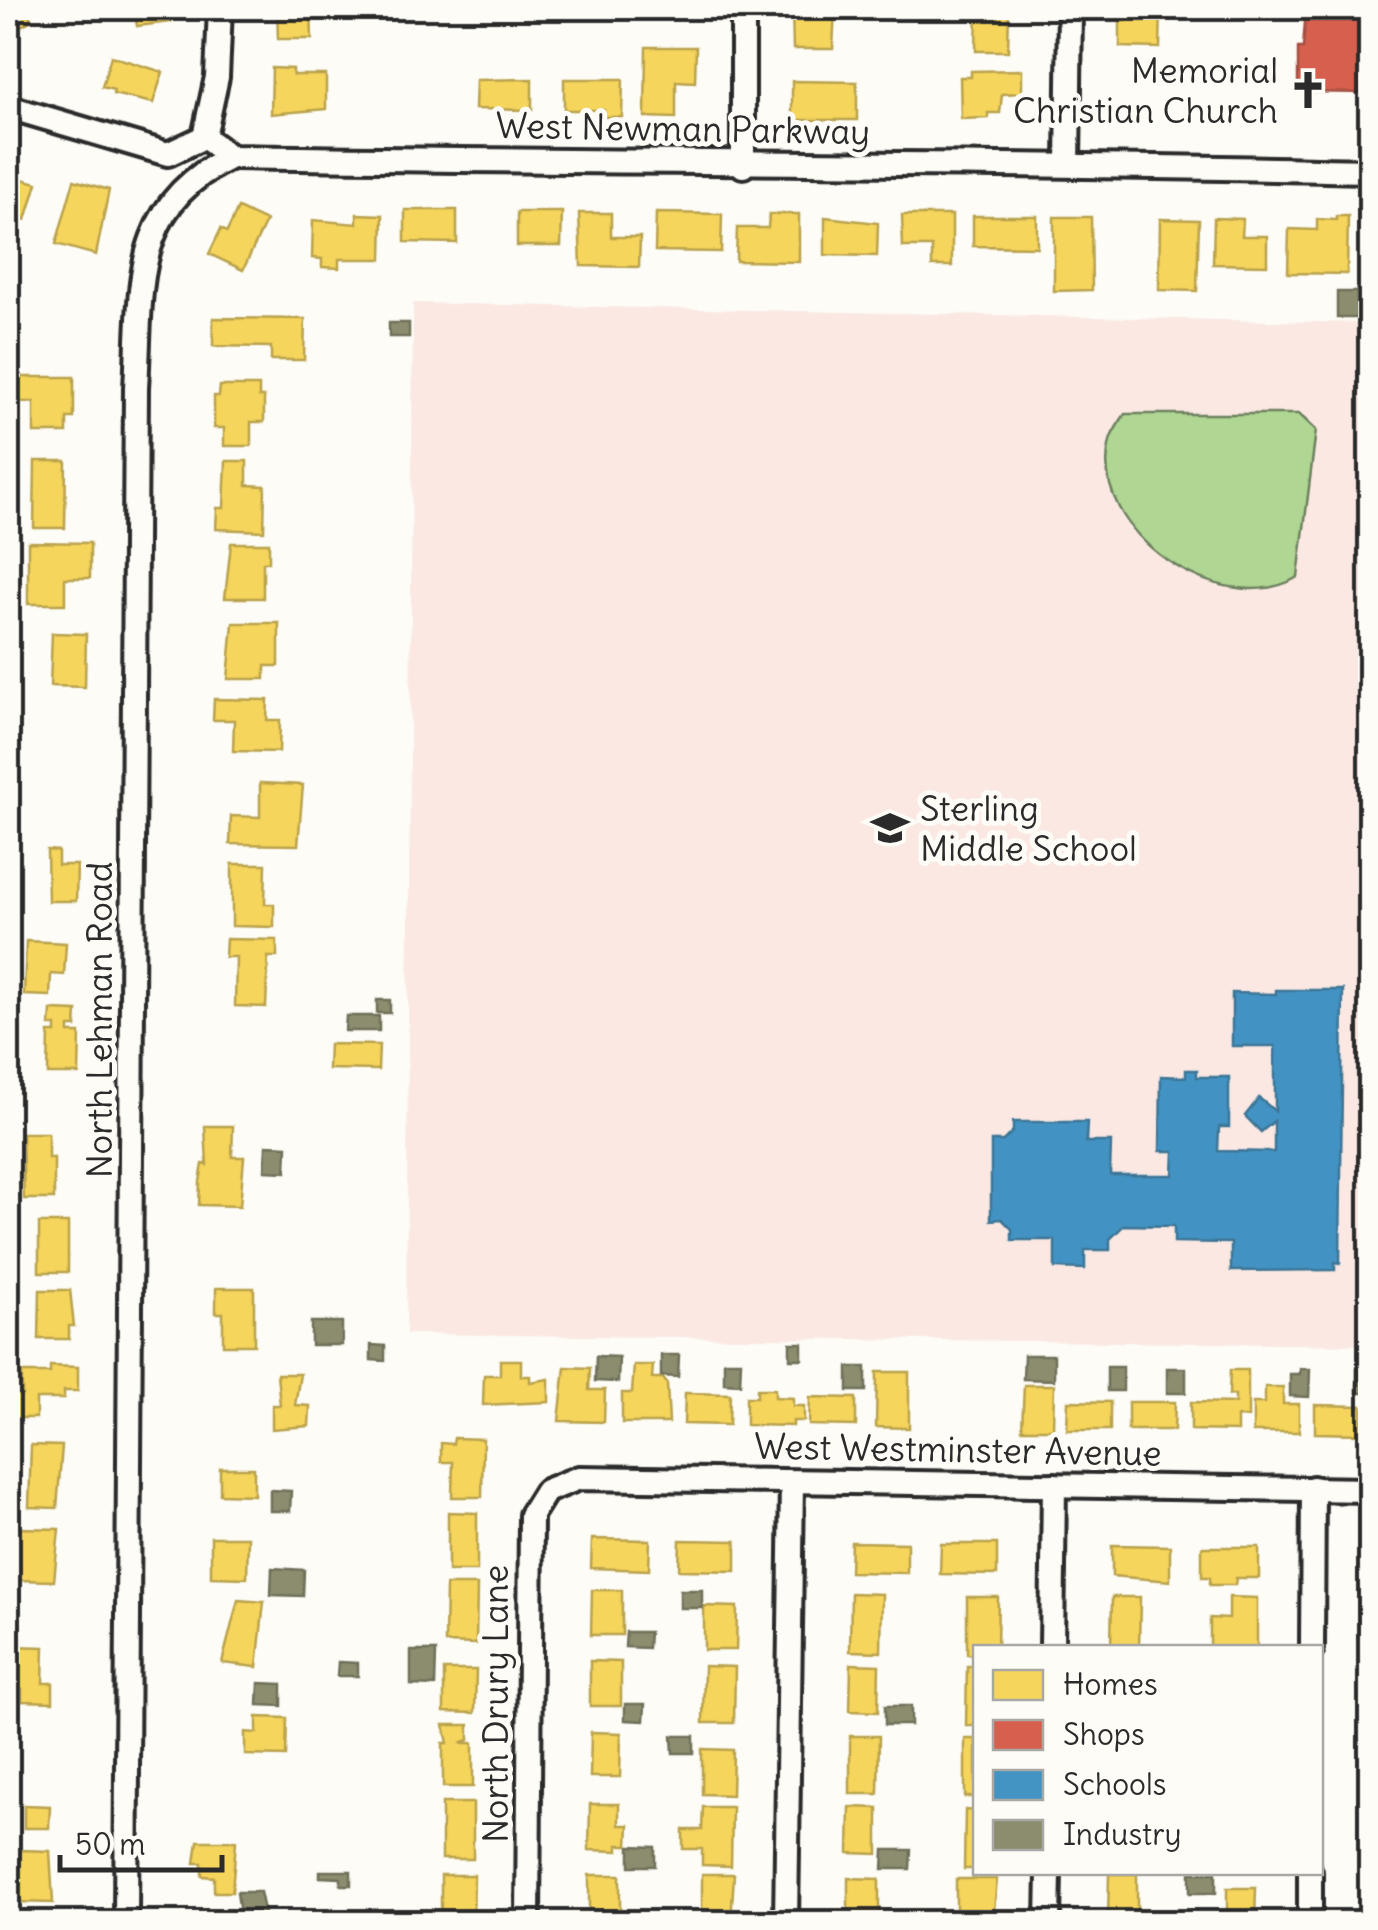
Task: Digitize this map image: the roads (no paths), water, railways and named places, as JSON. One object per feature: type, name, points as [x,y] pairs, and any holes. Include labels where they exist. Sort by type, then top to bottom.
[{"type":"street","points":[[204,137],[216,77],[220,8]]},
{"type":"street","points":[[743,8],[743,166]]},
{"type":"street","points":[[1068,164],[1070,8]]},
{"type":"street","points":[[12,108],[168,154],[204,137]]},
{"type":"street","points":[[204,137],[230,157]]},
{"type":"street","name":"West Newman Parkway","points":[[230,157],[743,166],[1068,164],[1370,171]]},
{"type":"street","name":"North Lehman Road","points":[[126,1922],[139,332],[155,222],[179,188],[230,157]]},
{"type":"street","name":"West Westminster Avenue","points":[[546,1491],[579,1478],[1370,1490]]},
{"type":"street","points":[[786,1922],[792,1482]]},
{"type":"street","points":[[1052,1645],[1054,1485]]},
{"type":"street","points":[[1312,1645],[1313,1488]]},
{"type":"street","name":"North Drury Lane","points":[[528,1922],[531,1515],[546,1491]]},
{"type":"street","points":[[1048,1922],[1049,1875]]},
{"type":"street","points":[[1310,1875],[1310,1922]]},
{"type":"place","name":"Memorial Christian Church","points":[[1308,90]]},
{"type":"place","name":"Sterling Middle School","points":[[890,828]]}]
